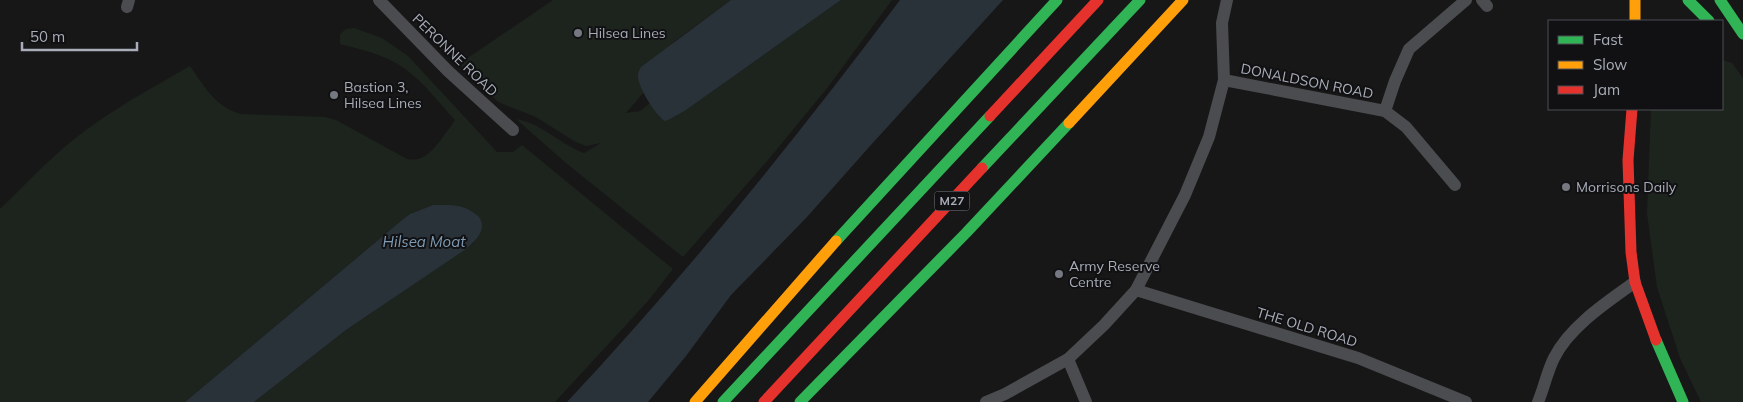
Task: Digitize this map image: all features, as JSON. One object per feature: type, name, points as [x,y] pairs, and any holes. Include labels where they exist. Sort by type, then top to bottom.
[{"type":"main road","points":[[694,402],[829,248],[1057,0]]},
{"type":"main road","name":"M27","points":[[724,402],[1098,0]]},
{"type":"main road","name":"M27","points":[[764,402],[1140,0]]},
{"type":"main road","points":[[800,402],[966,233],[1183,0]]},
{"type":"main road","points":[[1635,0],[1635,20]]},
{"type":"main road","points":[[1688,0],[1703,20],[1714,0]]},
{"type":"main road","points":[[1720,0],[1743,34]]},
{"type":"main road","points":[[1632,110],[1628,160],[1631,252],[1635,282],[1661,353],[1683,402]]},
{"type":"street","name":"PERONNE ROAD","points":[[378,0],[448,71],[513,130]]},
{"type":"street","points":[[986,402],[1005,394],[1068,359],[1136,290],[1185,195],[1209,137],[1224,80],[1222,23],[1227,0]]},
{"type":"street","name":"DONALDSON ROAD","points":[[1385,111],[1394,81],[1409,49],[1466,0]]},
{"type":"street","name":"DONALDSON ROAD","points":[[1224,80],[1385,111],[1406,126],[1455,185]]},
{"type":"street","points":[[1538,402],[1554,358],[1571,333],[1607,302],[1635,282]]},
{"type":"street","name":"THE OLD ROAD","points":[[1136,290],[1358,358],[1466,402]]},
{"type":"street","points":[[1068,359],[1086,402]]},
{"type":"shaded area","points":[[553,0],[731,0],[675,41],[639,80],[644,92],[626,113],[640,111],[650,103],[660,118],[686,110],[841,0],[892,0],[828,87],[768,160],[683,257],[566,163],[516,119],[542,129],[584,153],[601,143],[586,146],[574,141],[536,117],[498,102],[459,64]]},
{"type":"shaded area","points":[[354,28],[382,38],[408,56],[497,152],[513,152],[522,145],[673,269],[648,301],[555,402],[254,402],[346,330],[474,243],[433,205],[410,214],[402,220],[185,402],[0,402],[0,209],[73,140],[101,119],[145,92],[190,66],[211,95],[232,111],[241,114],[325,117],[336,120],[407,159],[419,159],[432,151],[455,120],[421,83],[402,66],[376,54],[340,44],[340,34],[346,29]]},
{"type":"shaded area","points":[[1723,60],[1732,63],[1743,78],[1743,402],[1701,402],[1680,358],[1657,287],[1647,213],[1651,110],[1723,110]]},
{"type":"water","points":[[731,0],[841,0],[686,110],[665,121],[652,107],[644,93],[638,75],[641,67]]},
{"type":"water","points":[[900,0],[1003,0],[807,217],[731,295],[686,356],[648,402],[567,402],[655,305],[739,206],[821,104]]},
{"type":"water","name":"Hilsea Moat","points":[[433,205],[457,206],[474,213],[482,223],[479,235],[463,251],[346,330],[254,402],[185,402],[402,220],[410,214]]},
{"type":"traffic: fast","points":[[836,241],[1057,0]]},
{"type":"traffic: fast","points":[[982,168],[1140,0]]},
{"type":"traffic: fast","points":[[1688,0],[1708,20]]},
{"type":"traffic: fast","points":[[1720,0],[1743,34]]},
{"type":"traffic: fast","points":[[723,402],[990,116]]},
{"type":"traffic: fast","points":[[800,402],[966,233],[1069,123]]},
{"type":"traffic: fast","points":[[1656,340],[1683,402]]},
{"type":"traffic: slow","points":[[1069,123],[1183,0]]},
{"type":"traffic: slow","points":[[1635,0],[1635,20]]},
{"type":"traffic: slow","points":[[695,402],[836,241]]},
{"type":"traffic: jam","points":[[990,116],[1098,0]]},
{"type":"traffic: jam","points":[[1632,110],[1628,160],[1631,252],[1635,282],[1656,340]]},
{"type":"traffic: jam","points":[[764,402],[982,168]]},
{"type":"place","name":"Hilsea Lines","points":[[578,33]]},
{"type":"place","name":"Bastion 3, Hilsea Lines","points":[[334,95]]},
{"type":"place","name":"Morrisons Daily","points":[[1566,187]]},
{"type":"place","name":"Army Reserve Centre","points":[[1059,274]]}]
